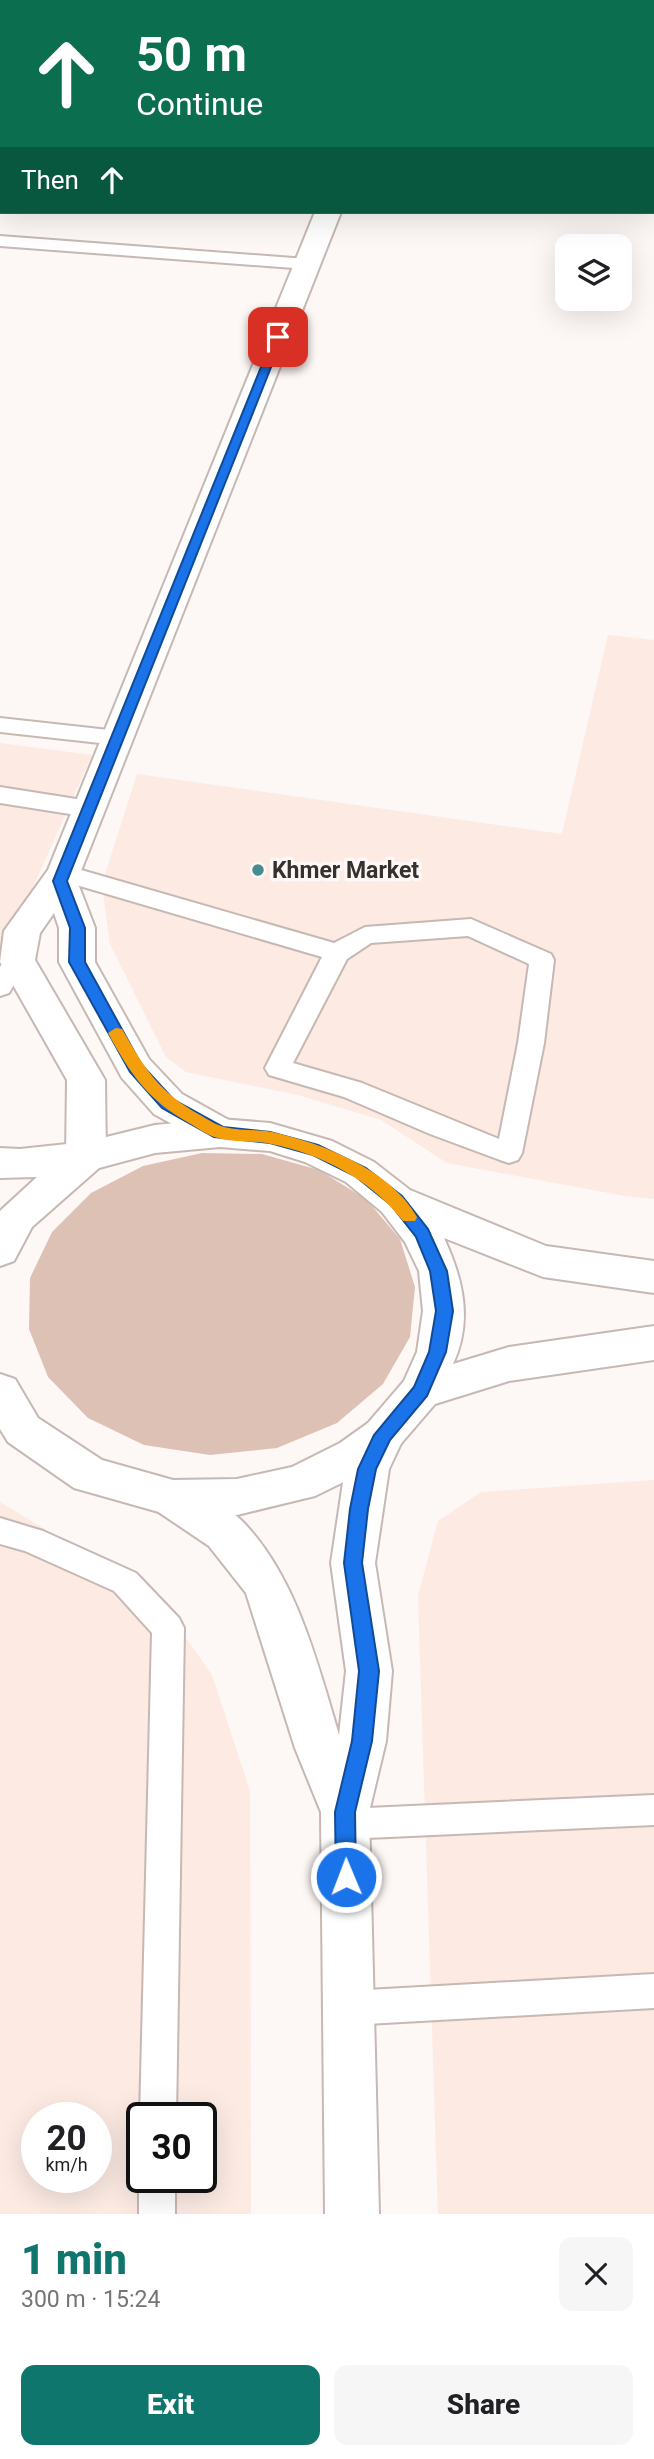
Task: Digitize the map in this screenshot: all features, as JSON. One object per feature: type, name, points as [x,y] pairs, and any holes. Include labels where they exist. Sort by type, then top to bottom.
[{"type":"street","points":[[0,1250],[18,1217],[86,1157],[86,1080],[8,973],[22,931],[62,877],[327,214]]},
{"type":"street","points":[[62,877],[77,928],[77,962],[135,1068],[168,1104],[220,1133]]},
{"type":"street","points":[[0,1163],[86,1157],[155,1139],[220,1133],[270,1138],[318,1151],[360,1172],[397,1201],[422,1234],[439,1271],[444,1311],[438,1352],[421,1391],[383,1435],[355,1456],[300,1483],[237,1497],[173,1498],[89,1475],[12,1426],[0,1391]]},
{"type":"street","points":[[397,1201],[543,1261],[654,1277]]},
{"type":"street","points":[[421,1391],[509,1364],[654,1343]]},
{"type":"street","points":[[352,2214],[345,1818],[362,1741],[369,1671],[353,1563],[367,1469],[383,1435]]},
{"type":"street","points":[[173,1498],[225,1533],[265,1584],[345,1818]]},
{"type":"lane","points":[[0,240],[307,264]]},
{"type":"lane","points":[[0,725],[118,738]]},
{"type":"lane","points":[[0,795],[89,809]]},
{"type":"lane","points":[[62,877],[337,953]]},
{"type":"lane","points":[[471,927],[542,960],[531,1042],[509,1153],[439,1127],[353,1090],[278,1068],[337,953],[365,935],[471,927]]},
{"type":"lane","points":[[0,1531],[32,1540],[125,1582],[168,1628],[159,2102]]},
{"type":"lane","points":[[345,1818],[654,1810]]},
{"type":"lane","points":[[349,2008],[654,1991]]},
{"type":"lane","points":[[157,2193],[157,2214]]},
{"type":"shaded area","points":[[608,635],[654,640],[654,1199],[447,1163],[381,1120],[298,1095],[186,1072],[166,1057],[110,944],[102,884],[137,774],[562,834]]},
{"type":"shaded area","points":[[0,743],[92,755],[0,961]]},
{"type":"shaded area","points":[[202,1153],[262,1154],[319,1170],[366,1199],[400,1239],[415,1287],[410,1337],[383,1384],[337,1423],[277,1448],[210,1455],[144,1445],[88,1418],[48,1377],[29,1329],[30,1278],[52,1232],[91,1193],[143,1166]]},
{"type":"shaded area","points":[[654,1480],[654,2214],[438,2214],[418,1596],[438,1521],[481,1492]]},
{"type":"shaded area","points":[[0,1502],[156,1596],[212,1675],[250,1791],[251,2214],[0,2214]]},
{"type":"slow traffic","points":[[116,1033],[135,1068],[168,1104],[220,1133],[270,1138],[318,1151],[360,1172],[397,1201],[409,1217]]},
{"type":"place","name":"Khmer Market","points":[[258,870]]},
{"type":"route","points":[[278,337],[60,881],[77,928],[77,962],[135,1068],[168,1104],[220,1133],[270,1138],[318,1151],[360,1172],[397,1201],[422,1234],[439,1271],[444,1311],[438,1352],[421,1391],[383,1435],[367,1469],[359,1509],[353,1563],[369,1671],[362,1741],[345,1812],[346,1877]]}]
